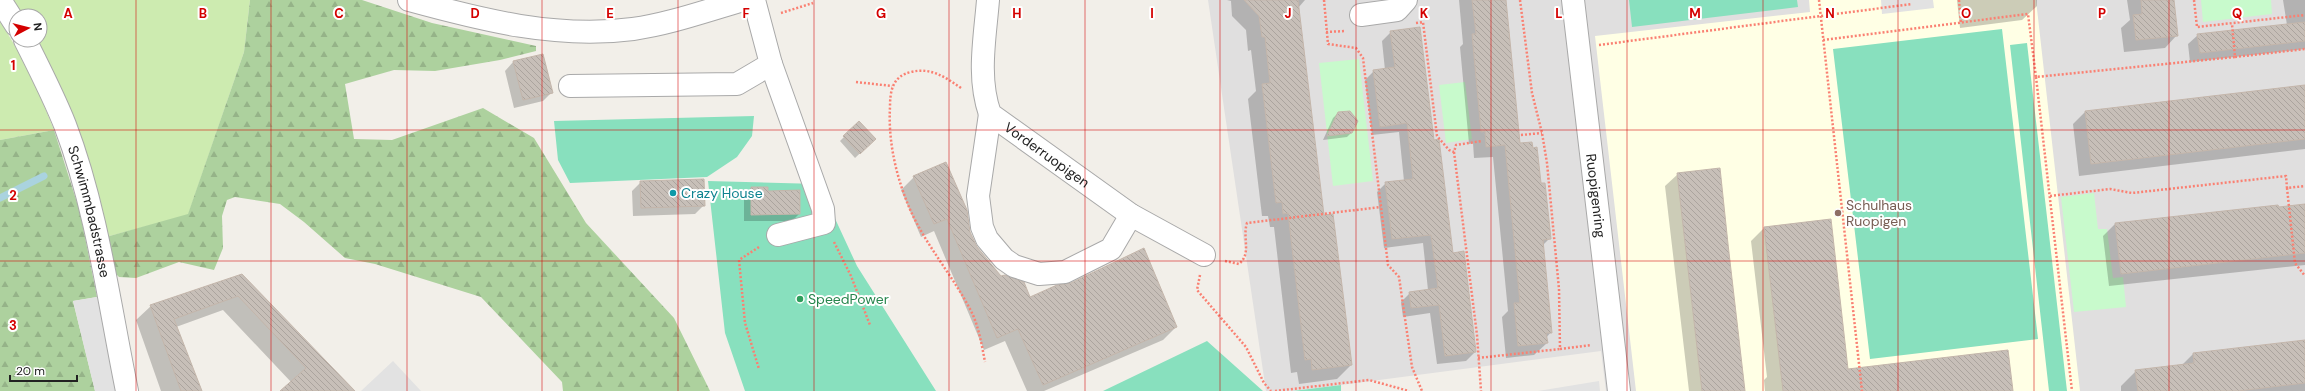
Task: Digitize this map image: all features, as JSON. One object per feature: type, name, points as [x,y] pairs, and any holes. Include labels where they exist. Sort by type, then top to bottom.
[{"type":"street","points":[[0,0],[8,12]]},
{"type":"street","points":[[408,0],[519,28],[585,32],[632,29],[659,24],[744,0]]},
{"type":"street","name":"Vorderruopigen","points":[[988,0],[982,72],[984,93],[990,114],[1131,215],[1204,255]]},
{"type":"street","points":[[1356,23],[1397,10],[1406,0]]},
{"type":"street","name":"Ruopigenring","points":[[1573,0],[1619,391]]},
{"type":"street","points":[[757,10],[771,64],[823,209],[824,223],[778,235]]},
{"type":"street","name":"Schwimmbadstrasse","points":[[28,48],[48,84],[60,112],[83,183],[127,391]]},
{"type":"street","points":[[570,86],[738,84],[771,64]]},
{"type":"street","points":[[990,114],[978,196],[982,227],[987,239],[1004,259],[1014,266],[1039,274],[1065,272],[1111,249],[1131,215]]},
{"type":"path","points":[[1324,0],[1328,44],[1356,48],[1363,58],[1388,265],[1399,277],[1412,367],[1422,391]]},
{"type":"path","points":[[1520,0],[1532,93],[1542,133],[1559,289],[1560,349]]},
{"type":"path","points":[[1819,0],[1822,40],[1862,391]]},
{"type":"path","points":[[1959,0],[1962,23]]},
{"type":"path","points":[[2194,0],[2197,27],[2305,15]]},
{"type":"path","points":[[757,10],[813,2]]},
{"type":"path","points":[[1591,46],[1912,4]]},
{"type":"path","points":[[1822,40],[2028,14],[2072,391]]},
{"type":"path","points":[[1409,24],[1424,22],[1437,136],[1449,150],[1454,152]]},
{"type":"path","points":[[1326,32],[1356,23]]},
{"type":"path","points":[[2232,24],[2235,56]]},
{"type":"path","points":[[2036,77],[2305,48]]},
{"type":"path","points":[[984,93],[969,94],[941,74],[920,70],[906,73],[897,78],[892,86],[889,122],[893,156],[907,200],[973,315],[985,362]]},
{"type":"path","points":[[856,82],[892,86]]},
{"type":"path","points":[[1521,135],[1542,133]]},
{"type":"path","points":[[1481,391],[1476,335],[1454,152],[1456,146],[1482,141]]},
{"type":"path","points":[[2050,196],[2110,189],[2132,192],[2286,176],[2295,263],[2305,276]]},
{"type":"path","points":[[2287,188],[2305,186]]},
{"type":"path","points":[[1272,391],[1264,383],[1246,347],[1197,290],[1204,255],[1239,264],[1244,260],[1247,250],[1245,230],[1247,223],[1381,207]]},
{"type":"path","points":[[824,223],[851,276],[870,325]]},
{"type":"path","points":[[759,369],[745,323],[739,260],[778,235]]},
{"type":"path","points":[[1478,358],[1614,342]]},
{"type":"path","points":[[1275,391],[1369,380],[1408,391]]},
{"type":"shaded area","points":[[1208,0],[2305,0],[2305,391],[1606,391],[1601,351],[1293,391],[1266,391]]},
{"type":"shaded area","name":"Schulhaus Ruopigen","points":[[1809,0],[2036,0],[2080,391],[1636,391],[1595,36],[1810,12]]},
{"type":"shaded area","points":[[1881,0],[1933,0],[1934,8],[1882,14]]},
{"type":"shaded area","points":[[97,297],[117,391],[95,391],[73,301]]},
{"type":"shaded area","points":[[393,361],[421,391],[361,391]]},
{"type":"shaded area","points":[[1599,381],[1600,391],[1538,391]]},
{"type":"green space","points":[[12,0],[250,0],[244,52],[188,215],[106,237],[39,48],[48,48],[48,8],[17,8]]},
{"type":"green space","points":[[250,0],[362,0],[432,23],[536,46],[536,51],[500,60],[435,71],[394,70],[345,84],[354,139],[392,140],[483,108],[534,138],[586,223],[674,318],[710,391],[563,391],[562,382],[481,297],[375,264],[345,258],[304,222],[280,204],[235,197],[227,200],[222,216],[223,248],[214,270],[179,262],[136,278],[119,277],[115,273],[106,237],[188,214],[244,52]]},
{"type":"green space","points":[[1629,0],[1797,0],[1798,7],[1632,27]]},
{"type":"green space","points":[[2201,0],[2271,0],[2272,14],[2203,22]]},
{"type":"green space","points":[[0,21],[8,34],[8,48],[16,48],[29,69],[54,130],[0,140]]},
{"type":"green space","points":[[2002,29],[2038,339],[1870,359],[1833,49]]},
{"type":"green space","points":[[2027,43],[2067,391],[2049,391],[2010,45]]},
{"type":"green space","points":[[1359,59],[1373,181],[1333,186],[1319,63]]},
{"type":"green space","points":[[1465,82],[1472,139],[1446,143],[1439,85]]},
{"type":"green space","points":[[754,116],[752,136],[737,157],[707,177],[570,183],[558,160],[554,121]]},
{"type":"green space","points":[[54,130],[80,212],[97,297],[73,301],[95,391],[0,391],[0,140]]},
{"type":"green space","name":"SpeedPower","points":[[708,181],[819,184],[857,266],[936,391],[745,391],[725,333]]},
{"type":"green space","points":[[2094,193],[2098,229],[2107,229],[2113,278],[2123,277],[2126,307],[2074,312],[2061,197]]},
{"type":"green space","points":[[1207,341],[1263,391],[1103,391]]},
{"type":"green space","points":[[1341,385],[1341,391],[1293,391]]},
{"type":"building","points":[[1244,0],[1298,0],[1324,215],[1333,214],[1352,365],[1312,370],[1311,359],[1305,360],[1288,213],[1283,214],[1282,202],[1276,203],[1262,84],[1270,83],[1265,37],[1262,37],[1259,16]]},
{"type":"building","points":[[1472,0],[1506,0],[1520,143],[1532,142],[1533,148],[1537,147],[1541,183],[1545,183],[1551,239],[1543,240],[1552,333],[1546,333],[1548,343],[1518,346],[1514,303],[1520,303],[1505,145],[1486,147],[1485,131],[1481,132],[1472,34],[1476,34]]},
{"type":"building","points":[[2141,0],[2174,0],[2178,36],[2136,40],[2133,15],[2142,14]]},
{"type":"building","points":[[2305,22],[2305,41],[2200,53],[2197,34]]},
{"type":"building","points":[[1420,27],[1434,140],[1439,139],[1453,253],[1464,251],[1476,352],[1445,356],[1439,305],[1411,308],[1409,292],[1438,288],[1431,235],[1392,239],[1385,182],[1413,179],[1407,123],[1380,127],[1373,70],[1395,67],[1390,31]]},
{"type":"building","points":[[543,54],[553,93],[523,100],[513,61]]},
{"type":"building","points":[[2305,85],[2305,139],[2091,164],[2085,111]]},
{"type":"building","points":[[1350,111],[1358,121],[1352,133],[1327,136],[1338,112]]},
{"type":"building","points":[[859,121],[876,139],[860,154],[843,136]]},
{"type":"building","points":[[946,162],[967,210],[970,232],[977,247],[1001,276],[1005,275],[1024,282],[1030,297],[1057,285],[1071,283],[1144,248],[1177,327],[1043,385],[1018,329],[997,338],[947,219],[934,224],[913,176]]},
{"type":"building","points":[[1720,168],[1745,391],[1702,391],[1677,173]]},
{"type":"building","name":"Crazy House","points":[[704,179],[705,206],[641,208],[640,181]]},
{"type":"building","points":[[751,187],[768,187],[768,191],[800,190],[800,214],[751,215]]},
{"type":"building","points":[[2305,204],[2305,253],[2121,274],[2115,223],[2278,205],[2279,207]]},
{"type":"building","points":[[1831,219],[1848,369],[2008,350],[2013,391],[1783,391],[1764,227]]},
{"type":"building","points":[[242,274],[355,391],[280,391],[306,368],[238,296],[174,319],[202,391],[181,391],[150,305]]},
{"type":"building","points":[[2305,340],[2305,383],[2238,391],[2138,391],[2135,370],[2194,363],[2193,353]]},
{"type":"waterway","points":[[0,198],[44,176]]},
{"type":"place","name":"Crazy House","points":[[673,193]]},
{"type":"place","name":"Schulhaus Ruopigen","points":[[1838,213]]},
{"type":"place","name":"SpeedPower","points":[[800,299]]}]
